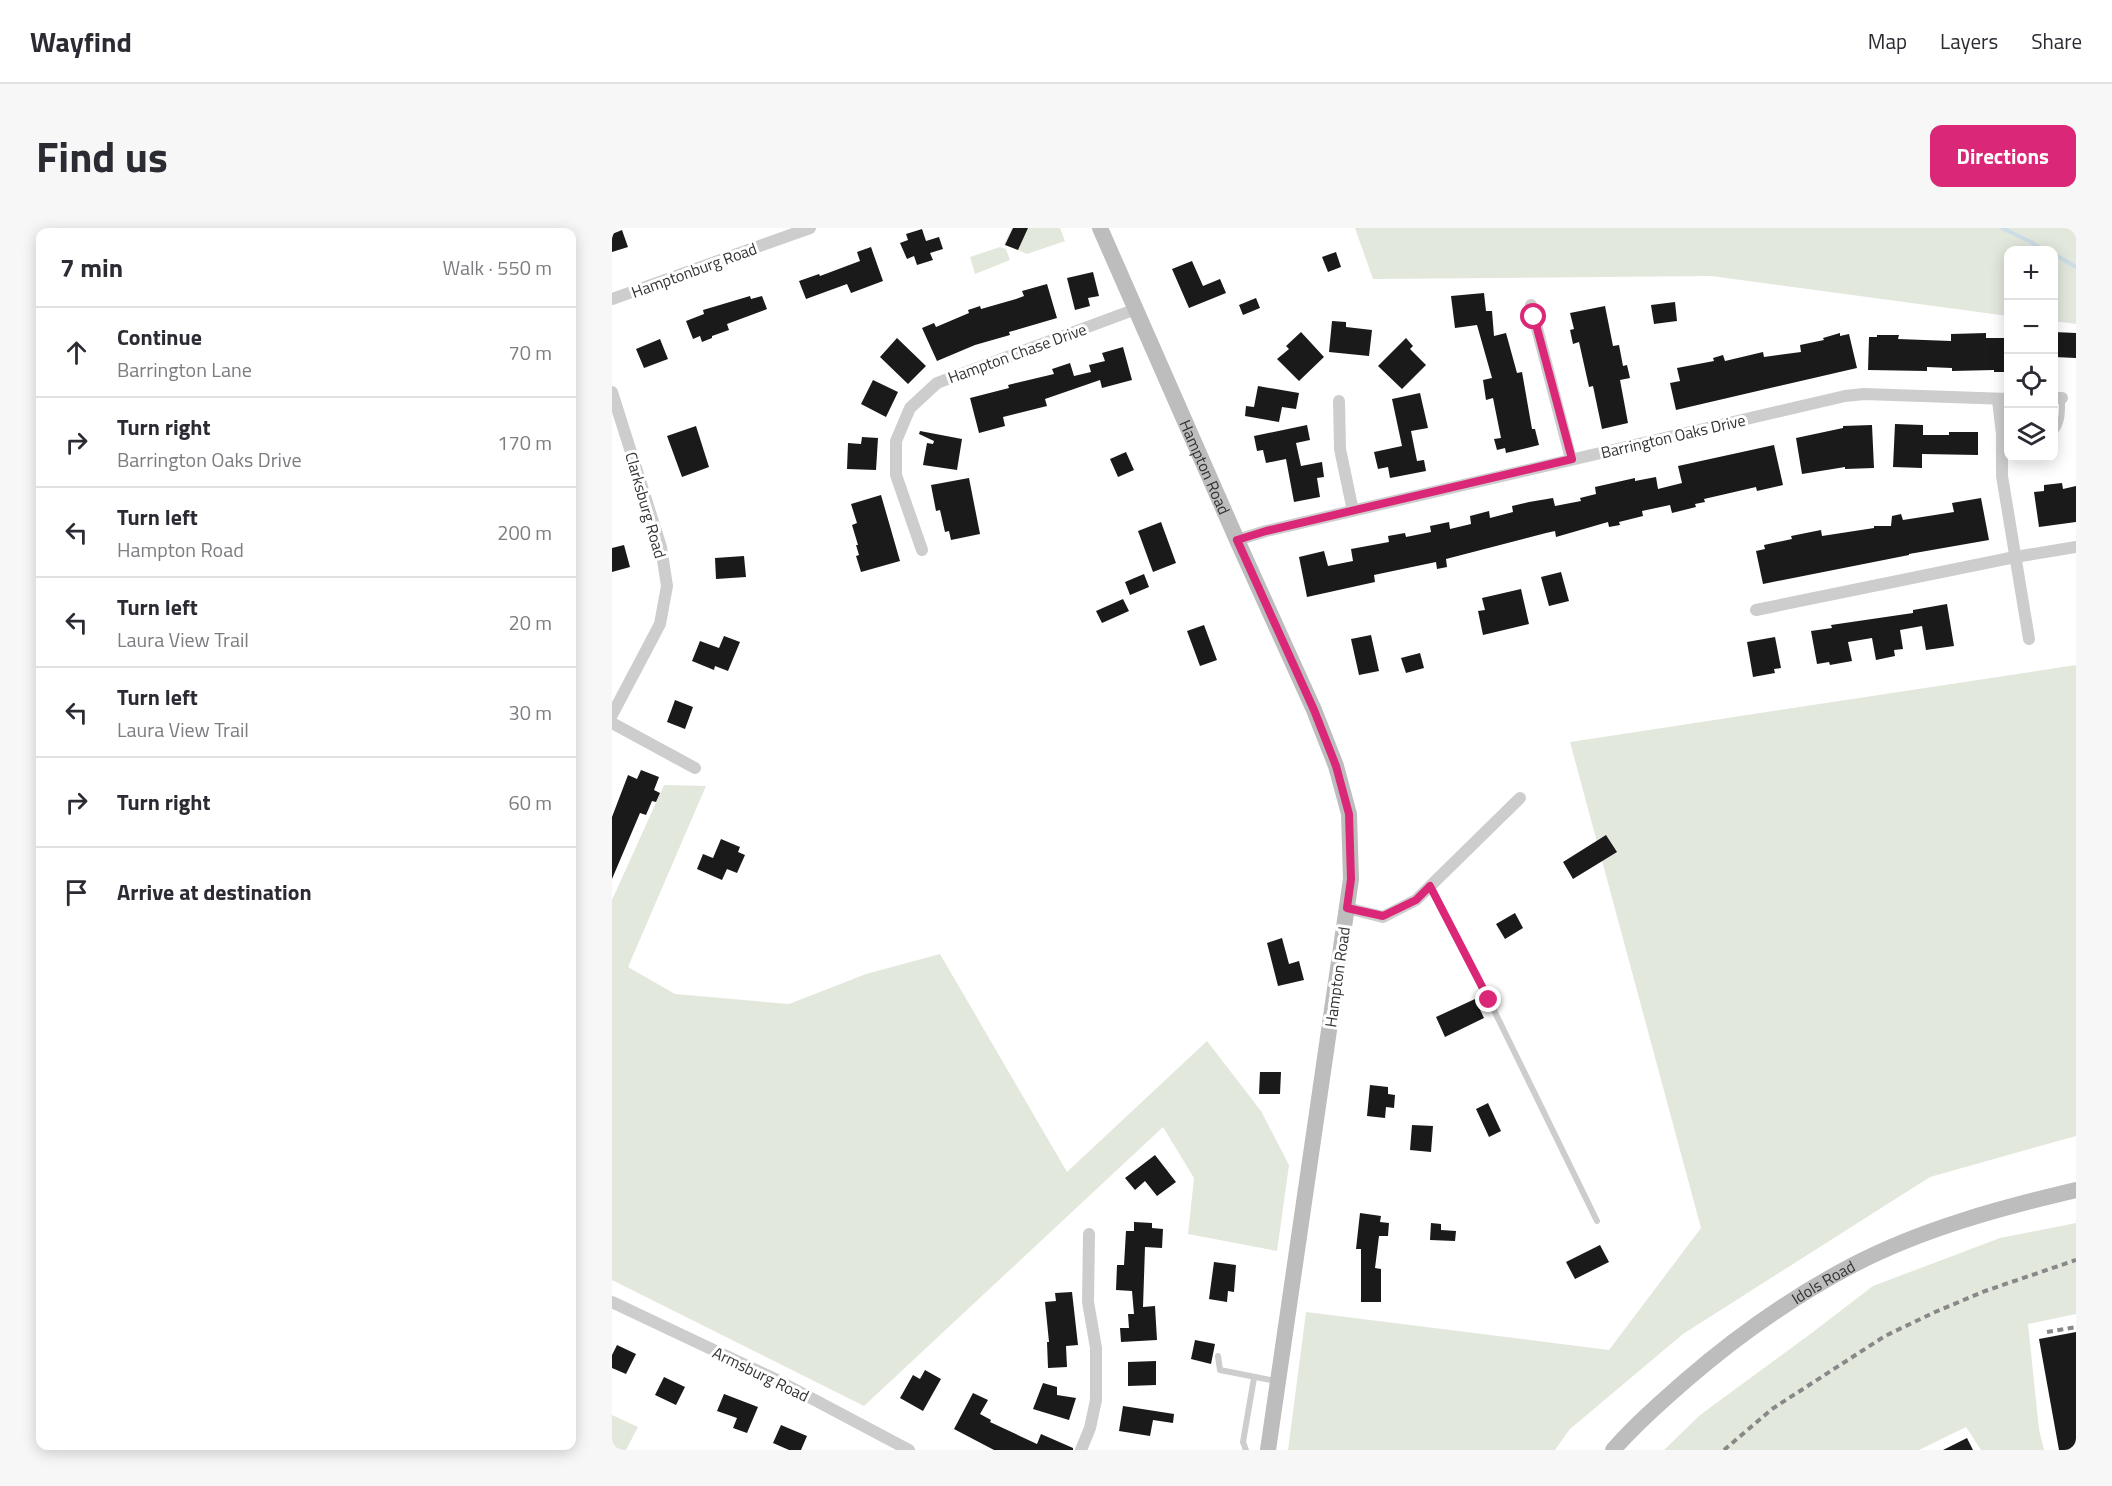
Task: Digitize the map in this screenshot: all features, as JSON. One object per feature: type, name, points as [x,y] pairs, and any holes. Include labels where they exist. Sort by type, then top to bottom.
[{"type":"main road","name":"Hampton Road","points":[[1100,228],[1314,710],[1336,766],[1349,814],[1351,879],[1268,1450]]},
{"type":"main road","name":"Idols Road","points":[[1613,1450],[1654,1408],[1727,1345],[1756,1323],[1853,1265],[1900,1244],[1990,1211],[2076,1190]]},
{"type":"street","name":"Hamptonburg Road","points":[[612,299],[810,228]]},
{"type":"street","points":[[1531,305],[1572,459]]},
{"type":"street","name":"Hampton Chase Drive","points":[[922,550],[896,475],[897,441],[909,408],[937,383],[1136,309]]},
{"type":"street","name":"Clarksburg Road","points":[[612,392],[661,547],[667,586],[660,624],[612,715]]},
{"type":"street","name":"Barrington Oaks Drive","points":[[1237,540],[1266,531],[1845,396],[1864,394],[2003,400]]},
{"type":"street","points":[[2003,400],[2004,420]]},
{"type":"street","points":[[1339,402],[1340,449],[1353,511]]},
{"type":"street","points":[[2004,453],[2002,476],[2030,639]]},
{"type":"street","points":[[1756,610],[2015,557],[2076,548]]},
{"type":"street","points":[[612,723],[695,768]]},
{"type":"street","points":[[1347,908],[1383,916],[1416,900],[1520,798]]},
{"type":"street","points":[[1081,1450],[1090,1428],[1096,1400],[1096,1348],[1088,1302],[1089,1234]]},
{"type":"street","name":"Armsburg Road","points":[[612,1302],[777,1380],[909,1450]]},
{"type":"lane","points":[[2058,398],[2061,420],[2058,429]]},
{"type":"lane","points":[[1430,886],[1489,1000],[1597,1221]]},
{"type":"lane","points":[[1218,1356],[1221,1370],[1277,1381]]},
{"type":"lane","points":[[1246,1450],[1243,1442],[1254,1378]]},
{"type":"shaded area","points":[[1012,228],[1060,228],[1065,241],[1027,254],[1004,244]]},
{"type":"shaded area","points":[[1355,228],[2076,228],[2076,324],[2058,322],[2058,246],[2004,246],[2004,315],[1711,276],[1373,279]]},
{"type":"shaded area","points":[[1000,247],[1006,249],[1010,260],[975,274],[970,257]]},
{"type":"shaded area","points":[[2076,665],[2076,1136],[1930,1177],[1683,1334],[1570,1429],[1555,1450],[1288,1450],[1306,1312],[1609,1350],[1701,1228],[1570,742]]},
{"type":"shaded area","points":[[664,785],[706,786],[628,967],[675,994],[789,1004],[866,974],[940,954],[1067,1172],[1207,1041],[1261,1111],[1289,1165],[1277,1251],[1188,1234],[1194,1178],[1163,1127],[864,1406],[612,1280],[612,900]]},
{"type":"shaded area","points":[[2076,1223],[2076,1314],[2028,1324],[2039,1429],[2044,1450],[1981,1450],[1966,1427],[1919,1450],[1664,1450],[1700,1415],[1873,1286],[2000,1238]]},
{"type":"shaded area","points":[[612,1415],[638,1427],[626,1450],[612,1450]]},
{"type":"building","points":[[1013,228],[1028,228],[1018,250],[1005,245]]},
{"type":"building","points":[[922,229],[926,241],[939,237],[943,249],[930,253],[933,260],[917,265],[914,256],[907,259],[900,243],[908,240],[906,234]]},
{"type":"building","points":[[622,230],[628,247],[612,252],[612,234]]},
{"type":"building","points":[[871,247],[883,281],[851,293],[847,284],[806,299],[799,281],[860,261],[857,252]]},
{"type":"building","points":[[1336,252],[1341,267],[1328,272],[1322,257]]},
{"type":"building","points":[[1192,261],[1203,286],[1220,279],[1226,293],[1189,308],[1172,269]]},
{"type":"building","points":[[1093,272],[1099,296],[1088,298],[1090,306],[1075,310],[1067,278]]},
{"type":"building","points":[[1047,284],[1057,318],[1009,332],[1010,335],[975,345],[937,361],[922,328],[934,323],[936,327],[980,306],[981,309],[1016,299],[1024,296],[1022,291]]},
{"type":"building","points":[[1484,293],[1486,311],[1492,311],[1494,336],[1506,333],[1517,373],[1522,372],[1532,429],[1535,429],[1539,445],[1506,453],[1505,448],[1497,450],[1494,439],[1501,438],[1493,398],[1486,400],[1483,380],[1492,378],[1477,325],[1455,328],[1451,296]]},
{"type":"building","points":[[750,296],[751,299],[762,296],[767,309],[727,324],[729,330],[712,336],[712,338],[702,342],[700,336],[693,339],[686,321],[704,314],[703,310]]},
{"type":"building","points":[[1256,298],[1260,308],[1243,315],[1239,305]]},
{"type":"building","points":[[1675,302],[1677,321],[1654,324],[1651,305]]},
{"type":"building","points":[[1605,306],[1613,346],[1619,345],[1623,366],[1627,365],[1630,378],[1620,380],[1628,423],[1602,429],[1593,386],[1589,387],[1579,342],[1573,344],[1570,330],[1574,329],[1570,313]]},
{"type":"building","points":[[1332,321],[1346,322],[1346,327],[1372,330],[1369,356],[1329,352]]},
{"type":"building","points":[[1301,332],[1324,357],[1299,381],[1277,359],[1289,349],[1286,346]]},
{"type":"building","points":[[2058,332],[2076,333],[2076,358],[2058,357]]},
{"type":"building","points":[[1840,333],[1840,336],[1849,334],[1857,368],[1676,410],[1670,383],[1680,381],[1677,368],[1714,361],[1713,358],[1723,355],[1725,361],[1763,352],[1764,357],[1801,352],[1800,345],[1824,340],[1823,338]]},
{"type":"building","points":[[1986,333],[1986,338],[2004,338],[2004,372],[1994,372],[1994,370],[1952,371],[1952,368],[1927,367],[1927,371],[1868,370],[1869,337],[1899,335],[1898,339],[1951,341],[1951,334]]},
{"type":"building","points":[[897,338],[926,366],[908,384],[880,357]]},
{"type":"building","points":[[1406,338],[1413,346],[1410,349],[1426,365],[1402,389],[1378,366]]},
{"type":"building","points":[[660,339],[668,359],[644,368],[636,349]]},
{"type":"building","points":[[1123,347],[1132,380],[1102,388],[1100,380],[1045,399],[1047,406],[1003,417],[1005,426],[979,433],[970,398],[1009,388],[1008,385],[1054,374],[1052,369],[1070,363],[1074,376],[1091,372],[1089,365],[1105,361],[1102,353]]},
{"type":"building","points":[[873,380],[898,392],[886,417],[861,404]]},
{"type":"building","points":[[1258,386],[1299,393],[1296,409],[1282,407],[1279,422],[1245,416],[1246,406],[1254,407]]},
{"type":"building","points":[[1420,393],[1428,428],[1411,431],[1417,461],[1424,460],[1426,471],[1390,478],[1388,467],[1378,469],[1374,452],[1402,446],[1392,399]]},
{"type":"building","points":[[1895,424],[1923,425],[1923,435],[1978,432],[1978,455],[1922,454],[1922,468],[1893,467]]},
{"type":"building","points":[[1307,425],[1310,440],[1296,443],[1301,466],[1322,462],[1324,477],[1317,478],[1320,497],[1294,502],[1286,459],[1266,463],[1263,450],[1257,451],[1254,436]]},
{"type":"building","points":[[1872,425],[1874,468],[1845,469],[1845,467],[1802,474],[1796,438],[1843,428],[1843,426]]},
{"type":"building","points":[[696,426],[709,467],[682,477],[667,436]]},
{"type":"building","points":[[920,431],[962,439],[957,470],[923,465],[927,443],[933,444],[934,441],[919,434]]},
{"type":"building","points":[[862,437],[878,438],[876,470],[847,469],[848,443],[861,444]]},
{"type":"building","points":[[1774,445],[1783,485],[1757,491],[1756,487],[1704,499],[1705,502],[1695,504],[1696,507],[1672,513],[1670,505],[1642,511],[1643,516],[1619,522],[1620,525],[1609,527],[1608,522],[1556,537],[1555,531],[1546,533],[1446,559],[1447,567],[1437,569],[1436,562],[1374,575],[1375,582],[1307,597],[1299,557],[1324,551],[1328,566],[1353,561],[1351,549],[1389,542],[1388,536],[1405,533],[1406,537],[1431,532],[1430,526],[1449,522],[1450,529],[1471,524],[1470,516],[1489,511],[1490,518],[1513,512],[1512,506],[1529,502],[1553,498],[1555,506],[1581,501],[1580,498],[1596,494],[1595,487],[1635,478],[1635,481],[1656,477],[1658,489],[1682,483],[1678,466]]},
{"type":"building","points":[[1126,452],[1134,470],[1118,477],[1110,459]]},
{"type":"building","points":[[969,478],[980,534],[951,540],[949,531],[945,532],[940,510],[936,511],[931,485]]},
{"type":"building","points":[[2062,483],[2063,489],[2076,486],[2076,522],[2039,527],[2034,492],[2044,491],[2044,485]]},
{"type":"building","points":[[881,495],[900,561],[861,572],[856,556],[859,555],[856,545],[858,545],[852,525],[857,523],[851,504]]},
{"type":"building","points":[[1981,498],[1989,540],[1763,584],[1756,551],[1765,549],[1764,545],[1792,539],[1791,536],[1821,530],[1822,536],[1874,528],[1874,526],[1891,526],[1892,516],[1901,514],[1903,520],[1954,512],[1952,503]]},
{"type":"building","points":[[1161,522],[1176,563],[1153,572],[1138,531]]},
{"type":"building","points":[[624,545],[630,567],[612,572],[612,548]]},
{"type":"building","points":[[744,556],[746,577],[716,579],[715,558]]},
{"type":"building","points":[[1561,572],[1569,601],[1549,606],[1541,577]]},
{"type":"building","points":[[1144,574],[1149,587],[1130,595],[1125,582]]},
{"type":"building","points":[[1521,589],[1529,624],[1483,635],[1478,611],[1485,610],[1482,598]]},
{"type":"building","points":[[1123,599],[1129,611],[1102,623],[1096,611]]},
{"type":"building","points":[[1947,604],[1954,646],[1926,650],[1922,626],[1900,630],[1903,649],[1894,650],[1895,656],[1876,660],[1872,638],[1848,642],[1852,661],[1830,665],[1829,662],[1817,664],[1811,631],[1832,628],[1831,625],[1913,613],[1913,610]]},
{"type":"building","points":[[1204,625],[1217,660],[1200,666],[1187,631]]},
{"type":"building","points":[[1371,635],[1379,671],[1359,675],[1351,639]]},
{"type":"building","points":[[724,636],[740,642],[728,671],[715,666],[714,670],[692,661],[700,641],[719,648]]},
{"type":"building","points":[[1775,637],[1781,668],[1774,669],[1775,673],[1753,677],[1747,642]]},
{"type":"building","points":[[1420,653],[1424,668],[1406,673],[1401,658]]},
{"type":"building","points":[[675,700],[693,707],[685,729],[667,722]]},
{"type":"building","points":[[641,770],[659,777],[654,790],[660,793],[656,802],[652,801],[646,815],[640,813],[612,879],[612,817],[628,775],[637,779]]},
{"type":"building","points":[[1606,835],[1617,852],[1573,879],[1563,862]]},
{"type":"building","points":[[721,839],[740,847],[738,852],[745,855],[737,873],[727,869],[722,880],[697,869],[703,854],[713,858]]},
{"type":"building","points":[[1515,913],[1523,928],[1505,939],[1496,924]]},
{"type":"building","points":[[1282,938],[1289,964],[1299,961],[1304,980],[1278,986],[1267,943]]},
{"type":"building","points":[[1475,999],[1484,1018],[1445,1037],[1436,1017]]},
{"type":"building","points":[[1260,1072],[1281,1072],[1280,1094],[1259,1094]]},
{"type":"building","points":[[1370,1085],[1388,1087],[1388,1094],[1395,1095],[1394,1108],[1386,1107],[1385,1118],[1367,1116]]},
{"type":"building","points":[[1488,1103],[1501,1131],[1489,1137],[1476,1109]]},
{"type":"building","points":[[1412,1125],[1433,1126],[1431,1152],[1410,1150]]},
{"type":"building","points":[[1155,1155],[1176,1182],[1157,1196],[1145,1181],[1135,1190],[1125,1178]]},
{"type":"building","points":[[1360,1213],[1381,1216],[1380,1222],[1389,1223],[1388,1236],[1379,1236],[1375,1268],[1381,1269],[1381,1302],[1361,1302],[1361,1249],[1356,1249]]},
{"type":"building","points":[[1134,1222],[1152,1223],[1152,1228],[1163,1229],[1162,1248],[1145,1247],[1143,1307],[1155,1306],[1157,1340],[1121,1342],[1120,1328],[1129,1328],[1128,1314],[1134,1314],[1132,1291],[1116,1290],[1117,1265],[1124,1265],[1126,1231],[1134,1231]]},
{"type":"building","points":[[1431,1223],[1441,1224],[1441,1230],[1456,1231],[1455,1241],[1430,1240]]},
{"type":"building","points":[[1600,1245],[1609,1262],[1575,1279],[1566,1262]]},
{"type":"building","points":[[1214,1262],[1236,1265],[1234,1292],[1228,1291],[1227,1302],[1209,1299]]},
{"type":"building","points":[[1072,1292],[1078,1345],[1066,1346],[1067,1367],[1048,1368],[1047,1342],[1049,1342],[1045,1302],[1056,1301],[1055,1293]]},
{"type":"building","points":[[2076,1332],[2076,1450],[2059,1450],[2039,1339]]},
{"type":"building","points":[[1195,1340],[1215,1344],[1211,1364],[1191,1359]]},
{"type":"building","points":[[617,1345],[636,1354],[626,1374],[612,1368],[612,1355]]},
{"type":"building","points":[[1156,1361],[1156,1385],[1128,1386],[1128,1362]]},
{"type":"building","points":[[925,1370],[941,1379],[923,1411],[900,1398],[913,1375],[920,1379]]},
{"type":"building","points":[[664,1377],[685,1387],[676,1405],[655,1395]]},
{"type":"building","points":[[1043,1383],[1057,1387],[1057,1395],[1076,1398],[1069,1420],[1033,1409]]},
{"type":"building","points":[[973,1393],[988,1400],[980,1414],[991,1420],[990,1422],[1037,1444],[1041,1434],[1073,1450],[994,1450],[954,1429]]},
{"type":"building","points":[[724,1394],[758,1407],[747,1433],[733,1428],[737,1418],[717,1411]]},
{"type":"building","points":[[1123,1406],[1174,1414],[1173,1423],[1153,1420],[1150,1436],[1119,1431]]},
{"type":"building","points":[[781,1425],[807,1436],[801,1450],[789,1450],[773,1443]]},
{"type":"building","points":[[1967,1438],[1973,1450],[1943,1450]]},
{"type":"waterway","points":[[2002,228],[2037,246]]},
{"type":"waterway","points":[[2058,256],[2076,267]]},
{"type":"railway","points":[[1724,1450],[1772,1409],[1885,1336],[1985,1291],[2076,1260]]},
{"type":"railway","points":[[2047,1332],[2076,1327]]},
{"type":"route","points":[[1489,1000],[1430,886],[1416,900],[1383,916],[1347,908],[1351,879],[1349,814],[1336,766],[1314,710],[1237,540],[1266,531],[1572,459],[1534,317]]}]
